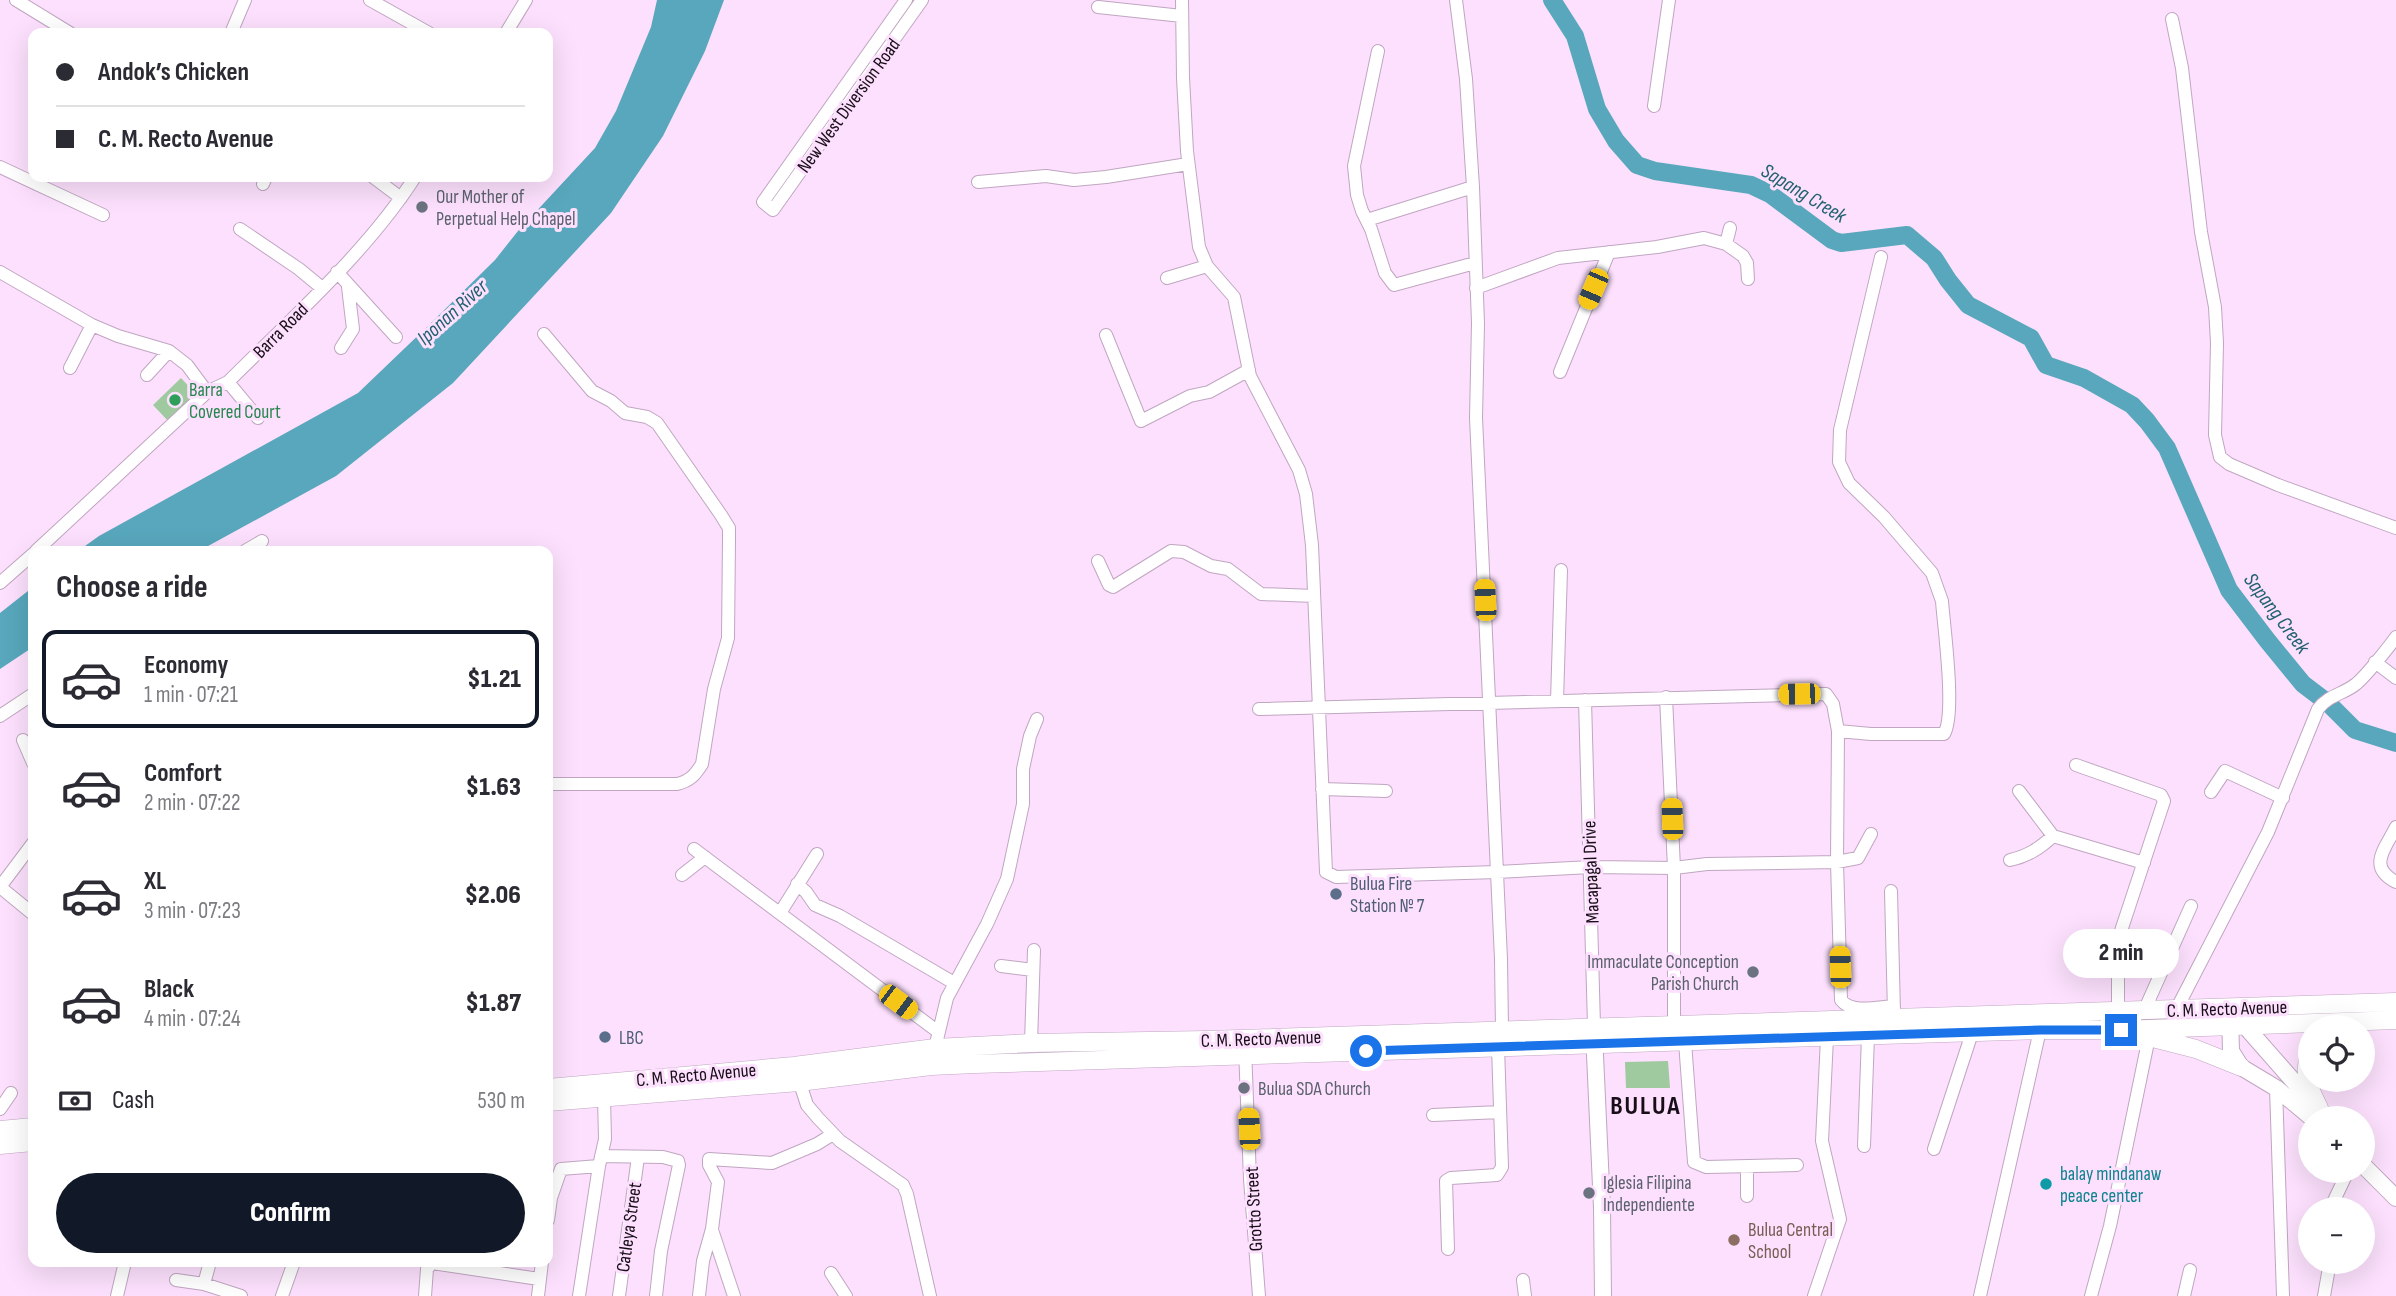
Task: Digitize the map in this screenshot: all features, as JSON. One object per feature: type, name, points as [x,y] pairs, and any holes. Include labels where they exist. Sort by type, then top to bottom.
[{"type":"highway","name":"C. M. Recto Avenue","points":[[1595,1035],[1685,1042],[1868,1036],[1894,1019],[1972,1033],[2121,1030],[2396,1002]]},
{"type":"highway","name":"C. M. Recto Avenue","points":[[553,1088],[1245,1047],[1595,1035],[1674,1024],[2176,1010],[2235,1019],[2298,1022]]},
{"type":"highway","points":[[1815,1020],[1821,1038]]},
{"type":"highway","name":"C. M. Recto Avenue","points":[[2375,1022],[2396,1020]]},
{"type":"highway","points":[[2121,1030],[2196,1049],[2241,1067]]},
{"type":"highway","name":"C. M. Recto Avenue","points":[[553,1102],[797,1074],[936,1040],[1245,1047]]},
{"type":"highway","points":[[0,1130],[28,1127]]},
{"type":"highway","points":[[0,1144],[28,1142]]},
{"type":"main road","points":[[2235,1019],[2231,1051],[2241,1067],[2305,1106]]},
{"type":"main road","points":[[2235,1019],[2311,1106]]},
{"type":"main road","name":"Macapagal Drive","points":[[1595,1035],[1603,1296]]},
{"type":"main road","points":[[2375,1177],[2396,1198]]},
{"type":"street","points":[[16,0],[60,28]]},
{"type":"street","points":[[233,28],[245,0]]},
{"type":"street","points":[[370,0],[420,28]]},
{"type":"street","points":[[509,28],[526,0]]},
{"type":"street","name":"New West Diversion Road","points":[[906,0],[768,206],[922,0]]},
{"type":"street","points":[[1182,0],[1182,78],[1188,164],[1199,247],[1207,265],[1234,297],[1249,370],[1299,470],[1306,494],[1320,708],[1326,872],[1335,877],[1591,867],[1674,868],[1707,864],[1837,862],[1857,858],[1871,834]]},
{"type":"street","points":[[1448,1249],[1446,1181],[1451,1178],[1493,1176],[1501,1171],[1501,959],[1476,418],[1478,323],[1473,187],[1466,79],[1456,0]]},
{"type":"street","points":[[1654,106],[1669,0]]},
{"type":"street","points":[[1098,7],[1182,16]]},
{"type":"street","points":[[2172,19],[2182,68],[2201,232],[2215,307],[2215,435],[2220,457],[2229,464],[2278,485],[2396,528]]},
{"type":"street","points":[[1378,51],[1354,166],[1357,195],[1389,281],[1394,285],[1475,263]]},
{"type":"street","points":[[978,182],[1046,177],[1074,180],[1188,164]]},
{"type":"street","points":[[0,167],[28,180]]},
{"type":"street","points":[[32,182],[103,215]]},
{"type":"street","points":[[380,182],[401,198]]},
{"type":"street","name":"Barra Road","points":[[40,546],[207,392],[228,382],[337,272],[412,182]]},
{"type":"street","points":[[1367,220],[1473,187]]},
{"type":"street","points":[[1726,244],[1730,228]]},
{"type":"street","points":[[240,229],[299,269],[321,288]]},
{"type":"street","points":[[1476,288],[1558,258],[1657,247],[1704,238],[1726,244],[1743,256],[1747,263],[1748,279]]},
{"type":"street","points":[[1560,372],[1609,252]]},
{"type":"street","points":[[1838,731],[1944,734],[1948,725],[1949,704],[1939,586],[1932,573],[1884,517],[1849,483],[1839,462],[1840,429],[1881,257]]},
{"type":"street","points":[[1167,278],[1207,265]]},
{"type":"street","points":[[0,272],[92,325],[118,336],[169,351],[187,365],[207,392]]},
{"type":"street","points":[[337,272],[396,337]]},
{"type":"street","points":[[341,348],[353,329],[348,286]]},
{"type":"street","points":[[71,368],[92,325]]},
{"type":"street","points":[[544,334],[592,391],[611,401],[625,414],[647,417],[657,423],[729,528],[727,638],[714,689],[702,764],[696,773],[688,781],[677,783],[553,784]]},
{"type":"street","points":[[1106,335],[1141,421],[1190,396],[1209,392],[1249,370]]},
{"type":"street","points":[[147,375],[169,351]]},
{"type":"street","points":[[228,382],[258,418]]},
{"type":"street","points":[[254,546],[262,541]]},
{"type":"street","points":[[1098,561],[1109,585],[1113,587],[1171,551],[1184,552],[1211,566],[1228,569],[1261,594],[1314,596]]},
{"type":"street","name":"Barra Road","points":[[0,583],[28,557]]},
{"type":"street","points":[[1557,701],[1561,570]]},
{"type":"street","points":[[2176,1010],[2253,864],[2283,798],[2318,709],[2328,699],[2347,691],[2359,682],[2396,637]]},
{"type":"street","points":[[2375,662],[2396,678]]},
{"type":"street","points":[[1259,709],[1826,694],[1833,704],[1838,731],[1837,862],[1841,1000],[1849,1007],[1894,1019],[1891,891]]},
{"type":"street","points":[[0,716],[28,697]]},
{"type":"street","points":[[1666,697],[1674,868],[1674,1024]]},
{"type":"street","name":"Macapagal Drive","points":[[1585,700],[1595,1035]]},
{"type":"street","points":[[682,875],[699,853],[780,913],[936,1040],[944,1005],[987,925],[1007,878],[1023,804],[1023,769],[1030,736],[1037,719]]},
{"type":"street","points":[[23,740],[28,752]]},
{"type":"street","points":[[2076,765],[2163,797],[2118,940],[2118,1011]]},
{"type":"street","points":[[2211,792],[2225,771],[2283,798]]},
{"type":"street","points":[[1322,789],[1386,791]]},
{"type":"street","points":[[2019,791],[2053,836],[2144,863]]},
{"type":"street","points":[[2396,827],[2379,861],[2380,869],[2396,882]]},
{"type":"street","points":[[2010,860],[2024,857],[2053,836]]},
{"type":"street","points":[[28,850],[0,887],[28,911]]},
{"type":"street","points":[[780,913],[817,853]]},
{"type":"street","points":[[797,884],[815,905],[840,916],[954,983]]},
{"type":"street","points":[[2144,1011],[2191,906]]},
{"type":"street","points":[[1031,1043],[1034,950]]},
{"type":"street","points":[[1001,965],[1033,970]]},
{"type":"street","points":[[1980,1296],[2040,1030]]},
{"type":"street","points":[[1934,1149],[1972,1033]]},
{"type":"street","points":[[1864,1146],[1868,1036]]},
{"type":"street","points":[[2091,1296],[2110,1226],[2150,1037]]},
{"type":"street","points":[[1814,1296],[1840,1219],[1822,1141],[1821,1038]]},
{"type":"street","points":[[1685,1042],[1694,1162],[1706,1167],[1797,1165]]},
{"type":"street","name":"Grotto Street","points":[[1245,1047],[1259,1296]]},
{"type":"street","points":[[797,1074],[811,1111],[855,1153],[903,1185],[930,1296]]},
{"type":"street","points":[[2276,1088],[2283,1296]]},
{"type":"street","points":[[0,1109],[11,1093]]},
{"type":"street","points":[[579,1296],[600,1161],[600,1098]]},
{"type":"street","points":[[1433,1115],[1500,1112]]},
{"type":"street","points":[[699,1296],[718,1182],[709,1165],[709,1159],[772,1163],[805,1150],[833,1134]]},
{"type":"street","points":[[553,1192],[561,1169],[571,1166],[638,1157],[671,1158],[678,1161],[661,1251],[656,1296]]},
{"type":"street","name":"Catleya Street","points":[[620,1296],[638,1157]]},
{"type":"street","points":[[1747,1167],[1747,1196]]},
{"type":"street","points":[[712,1229],[734,1296]]},
{"type":"street","points":[[117,1296],[124,1267]]},
{"type":"street","points":[[210,1267],[212,1289]]},
{"type":"street","points":[[282,1296],[292,1267]]},
{"type":"street","points":[[425,1296],[429,1267]]},
{"type":"street","points":[[459,1267],[539,1279]]},
{"type":"street","points":[[538,1296],[541,1267]]},
{"type":"street","points":[[2184,1296],[2190,1270]]},
{"type":"street","points":[[831,1273],[846,1296]]},
{"type":"street","points":[[2324,1296],[2328,1274]]},
{"type":"street","points":[[176,1280],[241,1296]]},
{"type":"street","points":[[1523,1280],[1525,1296]]},
{"type":"green space","name":"Barra Covered Court","points":[[181,378],[198,396],[170,423],[153,405]]},
{"type":"green space","points":[[1668,1061],[1670,1088],[1626,1088],[1625,1062]]},
{"type":"water","name":"Iponan River","points":[[657,0],[724,0],[705,51],[663,136],[611,213],[453,383],[336,476],[208,546],[85,546],[358,393],[495,260],[518,231],[595,148],[616,111],[651,27]]},
{"type":"water","points":[[28,591],[28,650],[0,669],[0,613]]},
{"type":"waterway","name":"Sapang Creek","points":[[1552,0],[1575,36],[1597,109],[1616,141],[1637,165],[1655,171],[1751,185],[1770,194],[1832,240],[1841,243],[1907,235],[1934,258],[1968,305],[2031,338],[2046,365],[2084,378],[2132,405],[2167,448],[2229,590],[2267,640],[2303,684],[2328,703],[2355,730],[2396,743]]},
{"type":"place","name":"Our Mother of Perpetual Help Chapel","points":[[422,207]]},
{"type":"place","name":"Barra Covered Court","points":[[175,400]]},
{"type":"place","name":"Bulua Fire Station № 7","points":[[1336,894]]},
{"type":"place","name":"Immaculate Conception Parish Church","points":[[1753,972]]},
{"type":"place","name":"LBC","points":[[605,1037]]},
{"type":"place","name":"Bulua SDA Church","points":[[1244,1088]]},
{"type":"place","name":"balay mindanaw peace center","points":[[2046,1184]]},
{"type":"place","name":"Iglesia Filipina Independiente","points":[[1589,1193]]},
{"type":"place","name":"Bulua Central School","points":[[1734,1240]]},
{"type":"district","name":"BULUA","points":[[1646,1105]]},
{"type":"route","points":[[1366,1051],[2040,1030],[2121,1030]]}]
